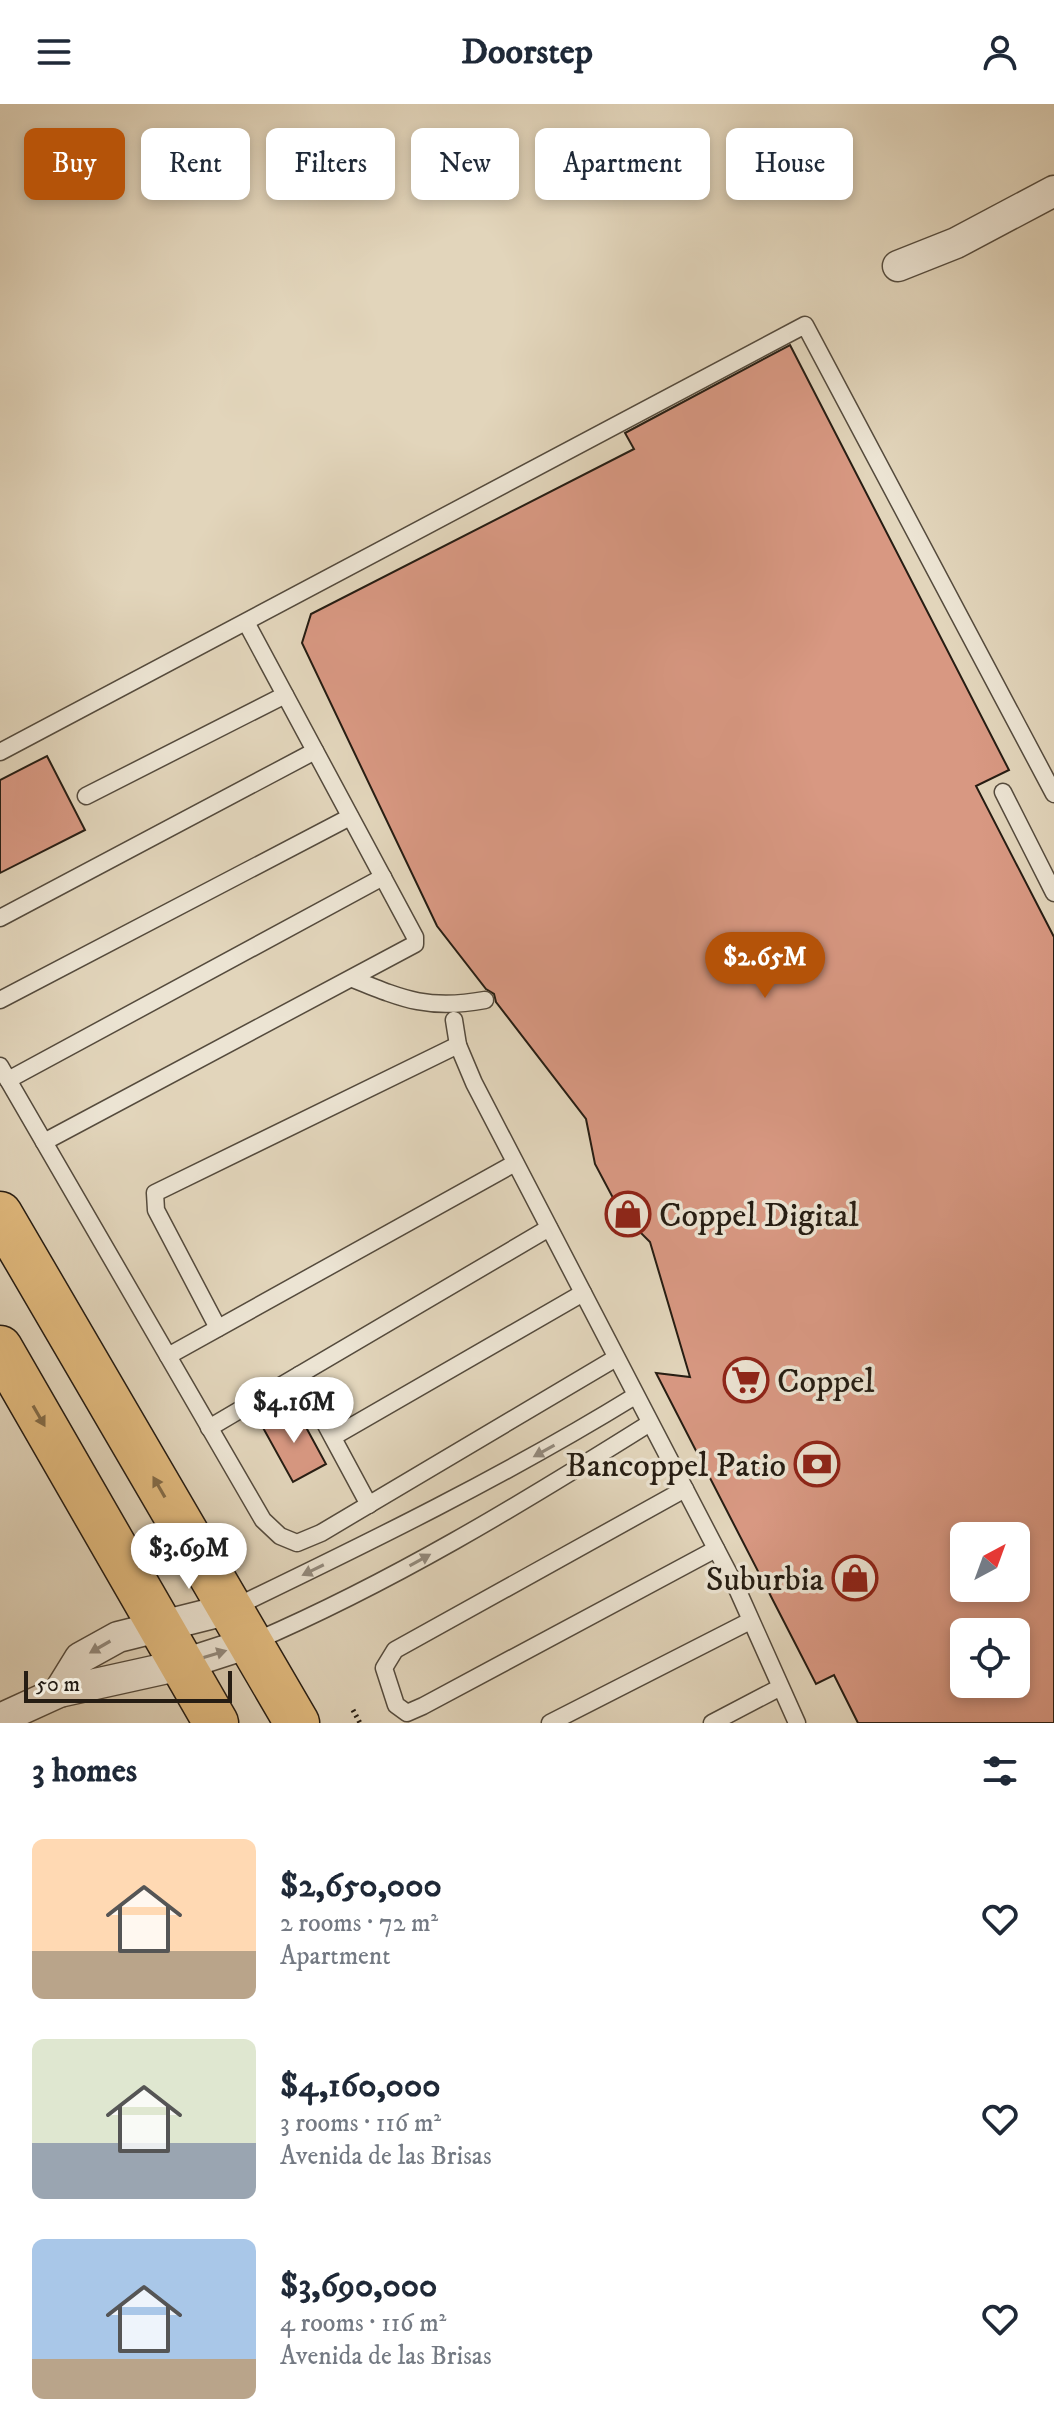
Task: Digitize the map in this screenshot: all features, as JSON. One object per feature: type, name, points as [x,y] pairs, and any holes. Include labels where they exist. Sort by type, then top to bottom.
[{"type":"main road","points":[[0,1214],[297,1723]]},
{"type":"main road","points":[[0,1348],[216,1723]]},
{"type":"street","points":[[898,266],[956,243],[1054,191]]},
{"type":"street","points":[[59,1692],[80,1658],[118,1637],[159,1626],[240,1626]]},
{"type":"street","points":[[0,1719],[59,1692],[181,1665],[240,1626]]},
{"type":"lane","points":[[0,752],[247,624],[805,325],[1054,794]]},
{"type":"lane","points":[[44,1142],[415,944],[415,937],[247,624]]},
{"type":"lane","points":[[86,796],[285,695]]},
{"type":"lane","points":[[0,918],[315,751]]},
{"type":"lane","points":[[1003,792],[1054,893]]},
{"type":"lane","points":[[0,1000],[350,817]]},
{"type":"lane","points":[[383,877],[4,1073],[263,1520],[280,1536],[297,1543],[369,1505],[616,1358]]},
{"type":"lane","points":[[353,979],[407,1000],[448,1007],[485,1000]]},
{"type":"lane","points":[[454,1020],[458,1045],[515,1163],[716,1549],[797,1723]]},
{"type":"lane","points":[[218,1328],[156,1210],[155,1193],[458,1045]]},
{"type":"lane","points":[[168,1356],[515,1163]]},
{"type":"lane","points":[[209,1428],[549,1228]]},
{"type":"lane","points":[[333,1437],[583,1293]]},
{"type":"lane","points":[[299,1375],[369,1505]]},
{"type":"lane","points":[[240,1626],[391,1533],[548,1449],[635,1396]]},
{"type":"lane","points":[[240,1626],[332,1608],[504,1514],[650,1423]]},
{"type":"lane","points":[[685,1489],[395,1650],[384,1668],[396,1705],[410,1718],[716,1549]]},
{"type":"lane","points":[[550,1723],[750,1621]]},
{"type":"lane","points":[[712,1723],[779,1688]]},
{"type":"path","points":[[353,1710],[360,1723]]},
{"type":"building","points":[[790,345],[1009,770],[976,786],[1054,937],[1054,1723],[858,1723],[834,1675],[816,1684],[656,1373],[690,1377],[650,1242],[621,1213],[595,1164],[586,1119],[496,1002],[494,994],[486,989],[437,926],[302,643],[311,614],[634,449],[625,433]]},
{"type":"building","points":[[47,756],[85,830],[0,873],[0,780]]},
{"type":"building","points":[[295,1407],[326,1464],[293,1482],[262,1426]]},
{"type":"place","name":"Coppel Digital","points":[[628,1214]]},
{"type":"place","name":"Coppel","points":[[746,1380]]},
{"type":"place","name":"Bancoppel Patio","points":[[817,1464]]},
{"type":"place","name":"Suburbia","points":[[855,1578]]}]
